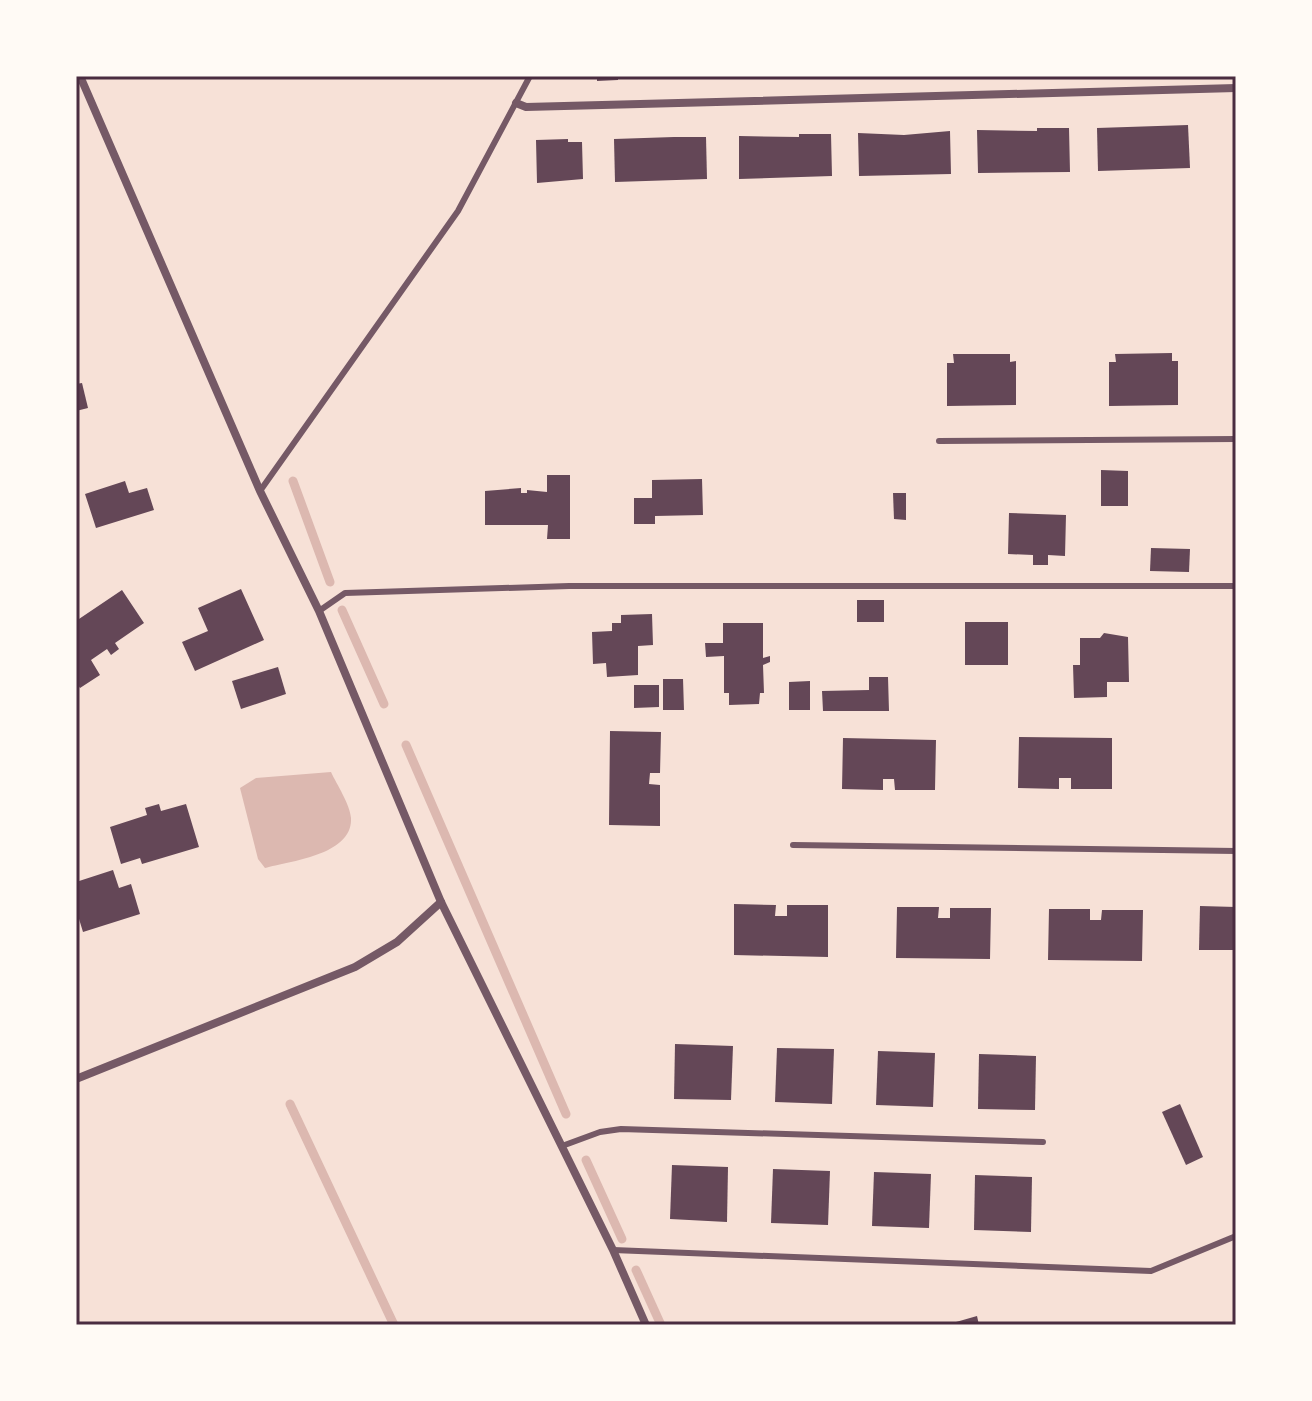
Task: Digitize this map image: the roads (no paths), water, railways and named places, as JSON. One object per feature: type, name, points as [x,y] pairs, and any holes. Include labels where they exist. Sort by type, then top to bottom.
[{"type":"street","points":[[80,76],[260,491],[319,611],[441,902],[613,1250],[646,1325]]},
{"type":"street","points":[[516,103],[526,107],[1236,88]]},
{"type":"street","points":[[76,1079],[355,967],[397,942],[441,902]]},
{"type":"lane","points":[[260,491],[458,211],[530,76]]},
{"type":"lane","points":[[939,441],[1236,439]]},
{"type":"lane","points":[[319,611],[345,593],[509,588],[1236,586]]},
{"type":"lane","points":[[793,845],[1236,851]]},
{"type":"lane","points":[[562,1146],[600,1132],[621,1129],[1043,1142]]},
{"type":"lane","points":[[613,1250],[1151,1271],[1236,1236]]},
{"type":"waterway","points":[[293,481],[330,582]]},
{"type":"waterway","points":[[342,610],[384,704]]},
{"type":"waterway","points":[[406,745],[566,1114]]},
{"type":"waterway","points":[[290,1104],[394,1325]]},
{"type":"waterway","points":[[586,1160],[622,1239]]},
{"type":"waterway","points":[[636,1270],[661,1325]]}]
